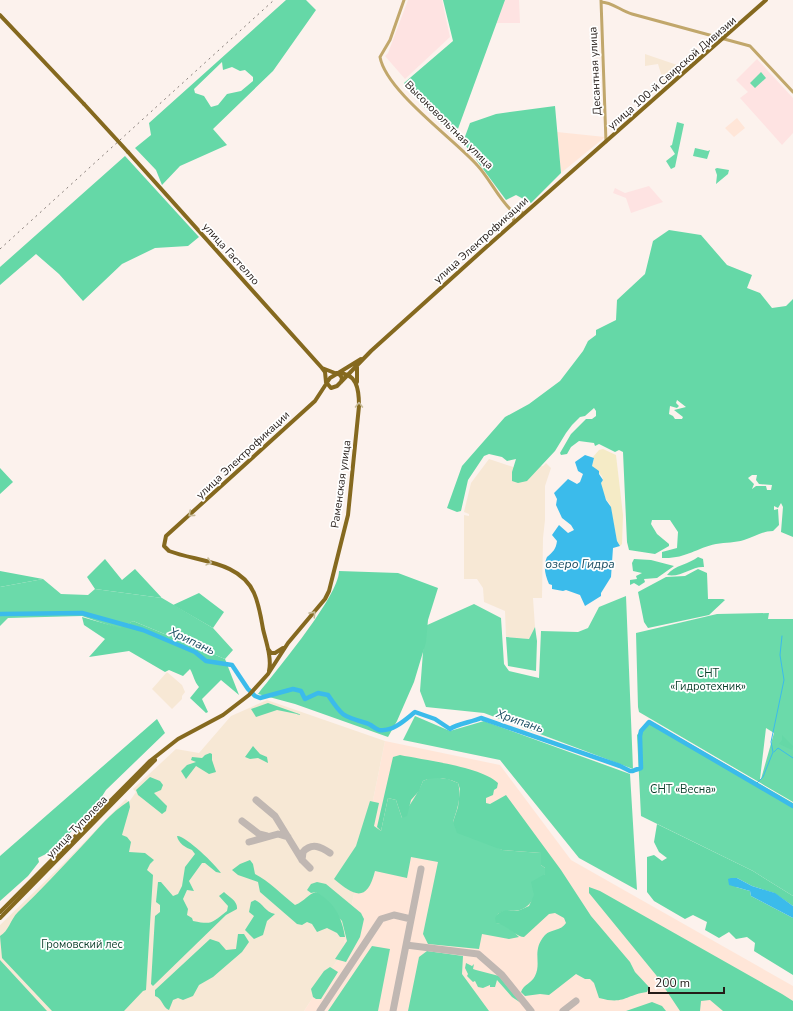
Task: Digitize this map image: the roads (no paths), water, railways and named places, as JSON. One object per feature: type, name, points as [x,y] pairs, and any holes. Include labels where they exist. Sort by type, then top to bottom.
[{"type":"main road","name":"улица 100-й Свирской Дивизии","points":[[606,142],[725,38],[766,0]]},
{"type":"main road","name":"улица Гастелло","points":[[0,16],[58,75],[322,368],[325,372],[326,382]]},
{"type":"main road","name":"улица Электрофикации","points":[[267,648],[259,608],[251,587],[227,568],[169,551],[164,546],[166,536],[315,401],[326,382],[336,373],[369,353],[524,213],[606,142]]},
{"type":"main road","points":[[326,382],[328,386],[333,388],[357,367],[369,353]]},
{"type":"main road","name":"Раменская улица","points":[[261,682],[276,663],[288,643],[322,604],[329,592],[348,515],[358,423],[357,367]]},
{"type":"main road","name":"улица Гастелло","points":[[322,368],[348,375]]},
{"type":"main road","points":[[336,373],[341,376],[340,383]]},
{"type":"main road","points":[[348,375],[354,379],[358,388]]},
{"type":"main road","points":[[267,648],[271,653],[275,653],[288,643]]},
{"type":"main road","points":[[267,648],[270,661]]},
{"type":"main road","points":[[268,674],[272,656],[276,656],[278,659],[276,663]]},
{"type":"main road","name":"улица Туполева","points":[[0,912],[150,761],[187,734],[224,715],[249,696],[261,682]]},
{"type":"main road","name":"улица Туполева","points":[[0,918],[166,748]]},
{"type":"street","name":"Высоковольтная улица","points":[[404,0],[390,40],[384,50],[381,60],[383,68],[392,81],[426,118],[477,164],[487,176],[507,207],[512,211],[514,222]]},
{"type":"street","points":[[601,1],[608,2],[623,11],[632,14],[750,46],[793,92]]},
{"type":"street","name":"Десантная улица","points":[[601,1],[606,142]]},
{"type":"street","points":[[512,211],[518,210],[524,213]]},
{"type":"water","name":"озеро Гидра","points":[[585,455],[594,458],[592,466],[599,471],[599,474],[603,480],[601,483],[606,500],[611,507],[617,541],[620,546],[613,548],[611,577],[601,593],[601,596],[585,606],[580,595],[566,590],[563,591],[552,589],[552,585],[549,584],[546,577],[545,567],[547,557],[553,552],[556,546],[557,541],[552,535],[559,525],[568,533],[574,530],[571,525],[562,518],[556,505],[557,499],[554,493],[568,479],[577,484],[580,482],[583,474],[578,471],[575,462]]},
{"type":"water","points":[[737,878],[752,886],[775,893],[793,906],[793,918],[751,896],[750,891],[729,885],[728,879]]},
{"type":"waterway","name":"Хрипань","points":[[0,614],[82,613],[143,630],[195,652],[206,661],[232,665],[248,689],[255,696],[260,698],[293,689],[301,691],[305,699],[318,693],[328,695],[336,707],[347,717],[368,724],[379,730],[394,727],[415,712],[435,719],[450,729],[481,718],[633,771]]},
{"type":"waterway","points":[[756,784],[763,777],[773,752],[771,742],[784,680],[780,655],[782,636]]},
{"type":"waterway","name":"Хрипань","points":[[635,770],[641,768],[640,736],[641,731],[649,722],[793,806]]},
{"type":"waterway","points":[[774,752],[778,748],[793,758]]},
{"type":"railway","points":[[0,249],[274,0]]},
{"type":"park label","name":"СНТ «Гидротехник»","points":[[708,679]]},
{"type":"park label","name":"СНТ «Весна»","points":[[683,789]]},
{"type":"park label","name":"Громовский лес","points":[[82,944]]}]
